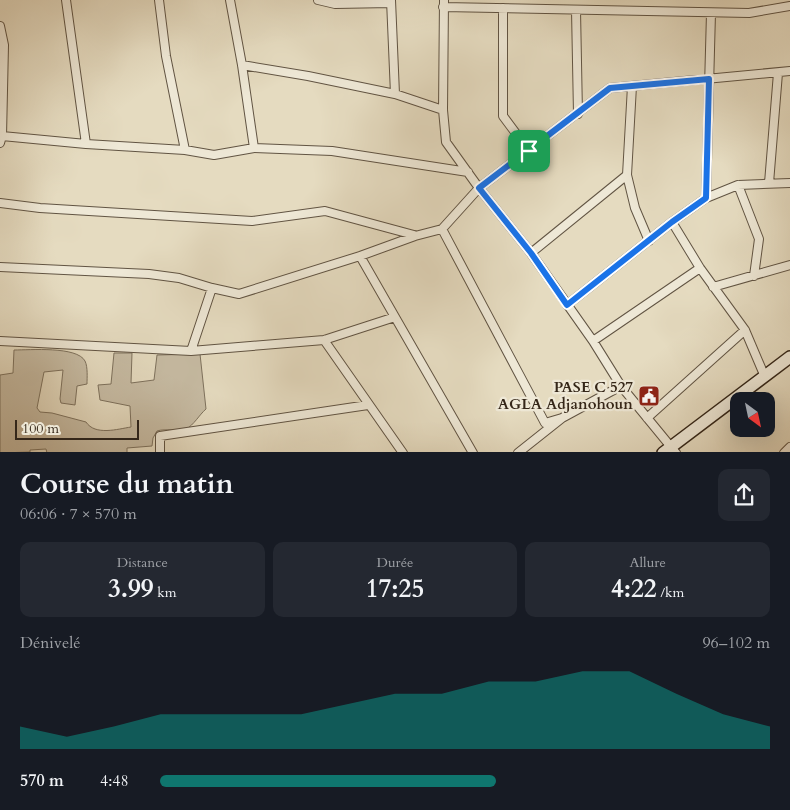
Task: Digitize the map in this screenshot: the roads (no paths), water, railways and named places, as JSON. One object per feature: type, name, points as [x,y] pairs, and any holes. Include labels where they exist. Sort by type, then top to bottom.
[{"type":"street","points":[[66,0],[86,144]]},
{"type":"street","points":[[159,0],[166,56],[185,150]]},
{"type":"street","points":[[230,0],[254,148]]},
{"type":"street","points":[[318,0],[335,4],[391,2],[395,94]]},
{"type":"street","points":[[790,6],[749,13],[503,8],[444,3],[445,61],[443,110],[446,142],[479,188],[531,253],[593,341],[621,386],[671,451],[790,358]]},
{"type":"street","points":[[503,8],[503,116],[529,151]]},
{"type":"street","points":[[576,10],[578,114]]},
{"type":"street","points":[[706,198],[711,12]]},
{"type":"street","points":[[0,26],[4,45],[1,139],[185,150],[214,155],[254,148],[332,151],[468,172]]},
{"type":"street","points":[[242,65],[395,94],[443,110]]},
{"type":"street","points":[[0,267],[149,274],[179,278],[239,294],[360,256],[414,236],[442,229],[479,188],[610,88],[790,71]]},
{"type":"street","points":[[769,183],[778,72]]},
{"type":"street","points":[[632,86],[627,175],[635,208],[649,241]]},
{"type":"street","points":[[531,253],[627,175]]},
{"type":"street","points":[[567,305],[672,222],[706,198],[738,185],[790,183]]},
{"type":"street","points":[[738,185],[758,239],[754,276]]},
{"type":"street","points":[[0,203],[40,208],[252,221],[325,212],[414,236]]},
{"type":"street","points":[[672,222],[700,268],[745,330],[765,377]]},
{"type":"street","points":[[442,229],[545,423],[562,418]]},
{"type":"street","points":[[360,256],[473,452]]},
{"type":"street","points":[[713,287],[790,265]]},
{"type":"street","points":[[593,341],[700,268]]},
{"type":"street","points":[[191,351],[212,288]]},
{"type":"street","points":[[0,341],[191,351],[324,340],[395,317]]},
{"type":"street","points":[[647,418],[745,330]]},
{"type":"street","points":[[324,340],[368,406],[403,452]]},
{"type":"street","points":[[518,452],[562,418],[621,386]]},
{"type":"street","points":[[160,452],[160,436],[368,406]]},
{"type":"street","points":[[784,452],[790,447]]},
{"type":"place","name":"PASE C 527 AGLA Adjanohoun","points":[[649,396]]}]
